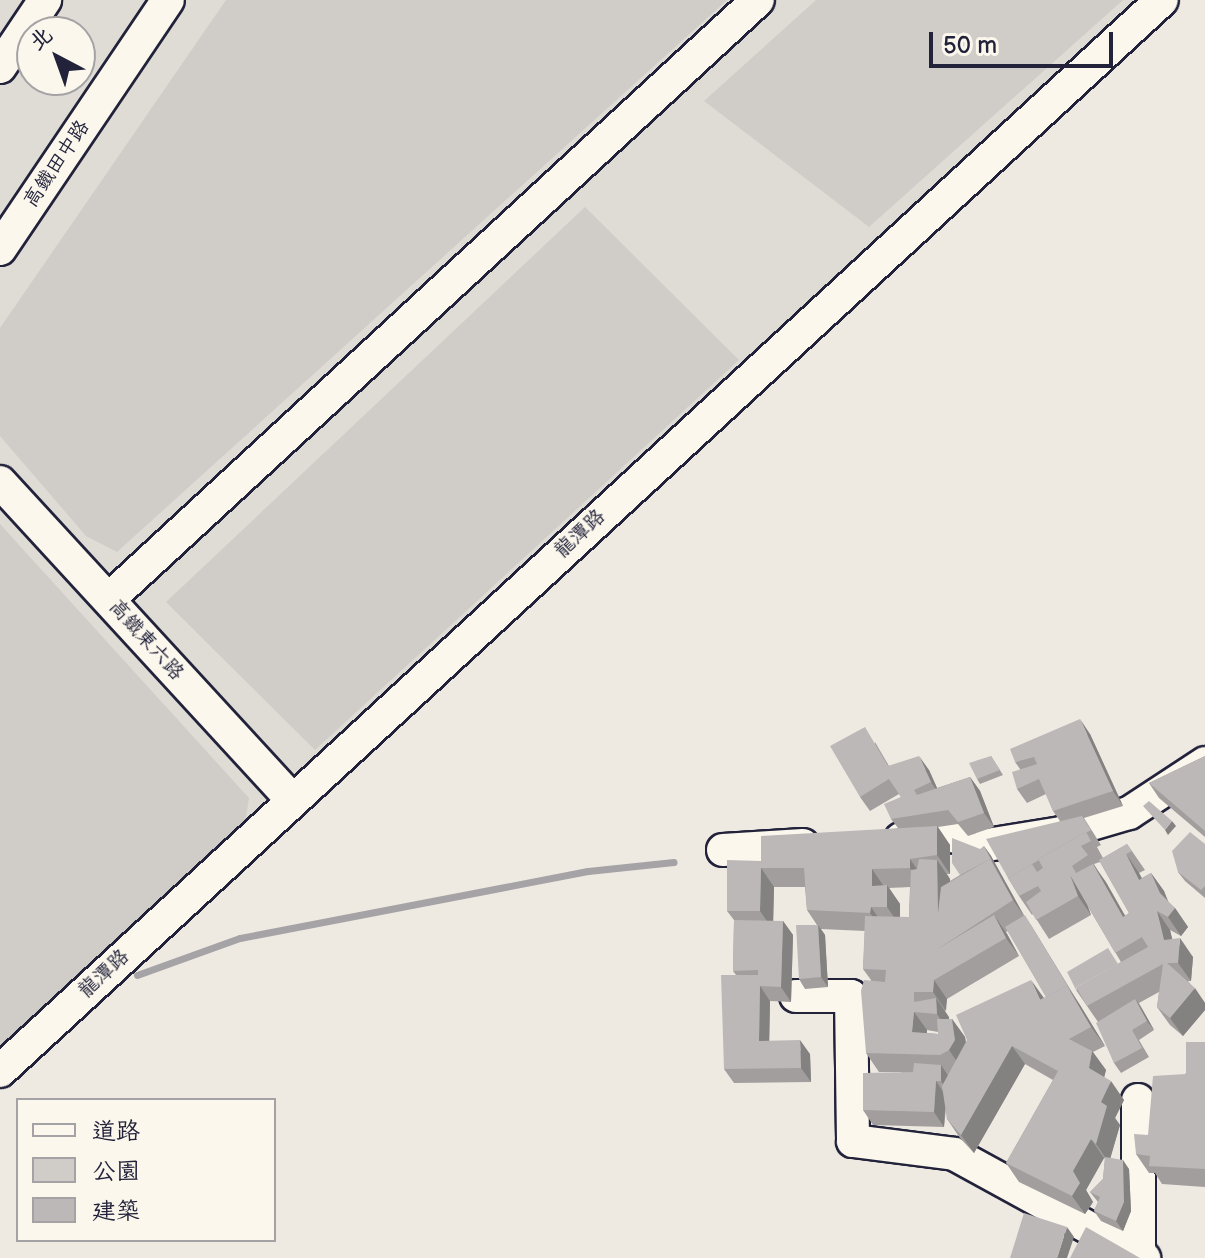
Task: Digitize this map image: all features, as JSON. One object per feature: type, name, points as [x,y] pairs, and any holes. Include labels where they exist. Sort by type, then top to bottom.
[{"type":"street","points":[[0,67],[45,0]]},
{"type":"street","name":"高鐵田中路","points":[[0,249],[168,0]]},
{"type":"street","points":[[109,599],[758,0]]},
{"type":"street","name":"龍潭路","points":[[0,1071],[291,799],[1162,0]]},
{"type":"street","name":"高鐵東六路","points":[[0,482],[291,799]]},
{"type":"street","points":[[876,840],[953,836],[987,845],[1061,833],[1129,813],[1205,763]]},
{"type":"street","points":[[723,850],[830,843]]},
{"type":"street","points":[[796,996],[851,996],[853,1141],[954,1154],[1142,1257]]},
{"type":"street","points":[[1138,1100],[1142,1257]]},
{"type":"shaded area","points":[[0,0],[1152,0],[0,1051]]},
{"type":"green space","points":[[226,0],[727,0],[117,552],[86,536],[0,436],[0,328]]},
{"type":"green space","points":[[816,0],[1123,0],[869,227],[704,101]]},
{"type":"green space","points":[[585,207],[739,360],[315,750],[166,602]]},
{"type":"green space","points":[[0,524],[249,798],[244,829],[0,1058]]},
{"type":"building","points":[[1080,719],[1113,791],[1053,811],[1039,779],[1017,789],[1012,772],[1037,764],[1034,757],[1015,762],[1010,749]]},
{"type":"building","points":[[865,727],[888,766],[919,756],[931,782],[914,790],[917,795],[970,777],[984,813],[958,822],[948,810],[891,819],[884,804],[901,797],[889,779],[860,797],[830,746]]},
{"type":"building","points":[[991,756],[1000,770],[977,779],[969,763]]},
{"type":"building","points":[[1205,756],[1205,831],[1149,783]]},
{"type":"building","points":[[1149,801],[1172,821],[1165,830],[1143,806]]},
{"type":"building","points":[[1082,816],[1091,830],[1008,878],[986,839]]},
{"type":"building","points":[[937,826],[937,855],[910,859],[910,868],[872,869],[872,886],[887,885],[887,907],[871,907],[870,913],[807,910],[804,868],[761,868],[760,911],[727,911],[727,860],[761,861],[761,836]]},
{"type":"building","points":[[1086,832],[1091,841],[1081,846],[1088,855],[1072,866],[1076,873],[1093,864],[1123,917],[1129,913],[1099,860],[1127,844],[1132,851],[1126,854],[1139,880],[1151,873],[1160,893],[1175,908],[1168,917],[1157,911],[1164,940],[1180,938],[1178,963],[1167,963],[1195,988],[1170,1018],[1157,1007],[1163,964],[1087,1006],[1076,987],[1148,947],[1142,937],[1115,953],[1070,875],[1078,896],[1036,920],[1026,902],[1041,891],[1038,886],[1019,896],[1008,878],[1032,864],[1037,872],[1043,868],[1038,859]]},
{"type":"building","points":[[1190,832],[1205,844],[1205,886],[1201,890],[1178,872],[1172,851]]},
{"type":"building","points":[[952,838],[980,849],[984,846],[993,863],[990,859],[960,875],[952,863]]},
{"type":"building","points":[[919,859],[937,860],[938,913],[941,887],[990,859],[1013,900],[936,950],[994,915],[1006,938],[934,980],[933,992],[914,992],[914,1002],[936,998],[937,1014],[914,1012],[912,1032],[938,1034],[937,1019],[952,1019],[955,1040],[949,1050],[940,1055],[866,1053],[861,991],[864,980],[885,982],[886,970],[863,969],[865,916],[909,917],[911,870],[917,869]]},
{"type":"building","points":[[1025,915],[1070,991],[1067,986],[1046,997],[1005,927]]},
{"type":"building","points":[[734,920],[783,921],[781,987],[760,986],[759,1041],[800,1040],[801,1068],[724,1069],[721,975],[758,975],[758,970],[733,971]]},
{"type":"building","points":[[796,925],[818,925],[821,977],[799,979]]},
{"type":"building","points":[[1108,948],[1118,964],[1076,987],[1076,990],[1067,972]]},
{"type":"building","points":[[1031,980],[1040,1000],[1067,986],[1091,1027],[1069,1039],[1092,1051],[1089,1068],[1111,1081],[1101,1102],[1107,1106],[1096,1144],[1091,1139],[1073,1171],[1080,1183],[1072,1196],[1006,1163],[1058,1071],[1012,1046],[961,1135],[947,1119],[942,1086],[967,1040],[956,1015]]},
{"type":"building","points":[[1135,999],[1147,1021],[1132,1030],[1142,1048],[1114,1063],[1096,1023]]},
{"type":"building","points":[[1186,1042],[1205,1042],[1205,1169],[1149,1166],[1150,1156],[1136,1154],[1134,1134],[1148,1135],[1153,1076],[1186,1074]]},
{"type":"building","points":[[914,1063],[941,1065],[941,1081],[936,1081],[934,1112],[863,1110],[863,1073],[913,1072]]},
{"type":"building","points":[[1105,1157],[1123,1160],[1124,1202],[1116,1221],[1094,1211],[1100,1197],[1090,1192],[1103,1179]]},
{"type":"building","points":[[1024,1213],[1067,1227],[1057,1258],[1010,1258]]},
{"type":"building","points":[[1086,1227],[1140,1258],[1070,1258]]},
{"type":"waterway","points":[[137,975],[240,938],[588,871],[674,862]]}]
